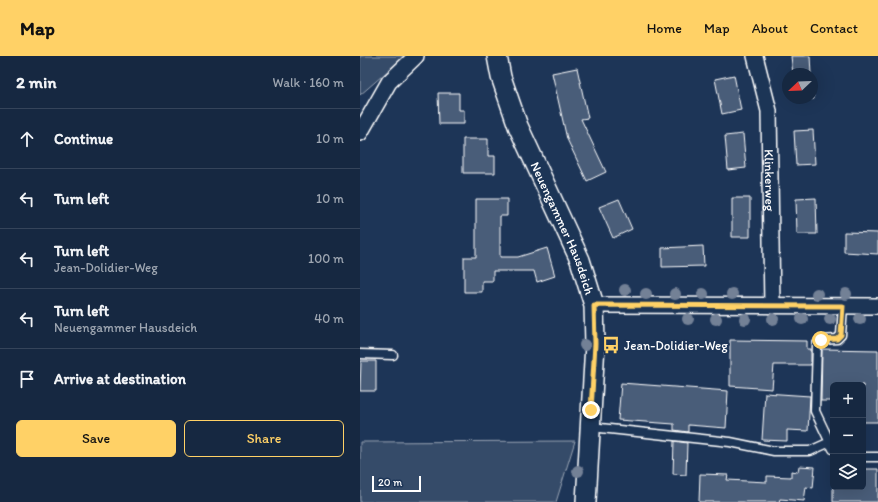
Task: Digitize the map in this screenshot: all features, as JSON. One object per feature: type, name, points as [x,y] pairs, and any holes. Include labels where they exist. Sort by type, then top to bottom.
[{"type":"street","points":[[360,133],[389,82],[416,56]]},
{"type":"street","name":"Neuengammer Hausdeich","points":[[497,56],[501,77],[518,126],[580,260],[594,305],[595,344],[586,502]]},
{"type":"street","name":"Klinkerweg","points":[[754,56],[769,111],[772,306]]},
{"type":"street","points":[[594,305],[878,306]]},
{"type":"lane","points":[[830,444],[815,410],[817,344],[821,340],[837,339],[841,335],[843,306]]},
{"type":"lane","points":[[360,354],[393,355]]},
{"type":"lane","points":[[591,427],[730,442],[774,451],[810,452],[830,446]]},
{"type":"lane","points":[[866,457],[878,457]]},
{"type":"shaded area","points":[[360,56],[405,56],[360,95]]},
{"type":"shaded area","points":[[575,441],[556,502],[360,502],[360,442]]},
{"type":"building","points":[[791,56],[810,56],[811,68],[792,68]]},
{"type":"building","points":[[577,68],[588,118],[581,119],[606,172],[587,181],[567,139],[552,73]]},
{"type":"building","points":[[734,75],[741,110],[722,114],[715,79]]},
{"type":"building","points":[[438,93],[459,93],[459,110],[464,110],[464,124],[439,124]]},
{"type":"building","points":[[813,130],[815,164],[796,165],[794,131]]},
{"type":"building","points":[[743,134],[746,168],[728,170],[725,136]]},
{"type":"building","points":[[463,139],[488,139],[488,156],[495,156],[495,173],[463,173]]},
{"type":"building","points":[[732,198],[750,198],[750,237],[732,237]]},
{"type":"building","points":[[816,198],[817,234],[797,234],[796,199]]},
{"type":"building","points":[[476,199],[507,199],[507,216],[500,216],[500,257],[518,257],[547,248],[555,276],[537,282],[534,271],[493,271],[493,281],[482,281],[482,292],[464,292],[464,257],[476,257]]},
{"type":"building","points":[[619,199],[632,229],[613,238],[599,207]]},
{"type":"building","points":[[844,232],[878,233],[878,254],[844,252]]},
{"type":"building","points":[[703,246],[704,266],[662,267],[662,248]]},
{"type":"building","points":[[730,340],[807,341],[807,349],[811,349],[811,365],[774,365],[772,389],[730,386]]},
{"type":"building","points":[[822,349],[878,350],[878,422],[866,422],[866,382],[830,382],[830,401],[821,401]]},
{"type":"building","points":[[361,361],[376,361],[376,391],[360,391]]},
{"type":"building","points":[[621,383],[728,391],[726,428],[688,425],[688,432],[674,430],[674,424],[618,420]]},
{"type":"building","points":[[765,393],[810,396],[808,431],[787,430],[787,441],[762,440]]},
{"type":"building","points":[[674,441],[687,443],[686,475],[673,474]]},
{"type":"building","points":[[799,466],[815,467],[813,488],[806,487],[804,501],[780,499],[779,502],[699,502],[700,474],[728,475],[727,480],[767,482],[767,476],[791,477],[791,471],[798,472]]},
{"type":"building","points":[[866,469],[878,469],[878,502],[833,502],[833,490],[866,490]]},
{"type":"place","name":"Jean-Dolidier-Weg","points":[[611,345]]},
{"type":"route","points":[[591,410],[596,324],[594,305],[843,306],[841,335],[837,339],[821,340]]}]
